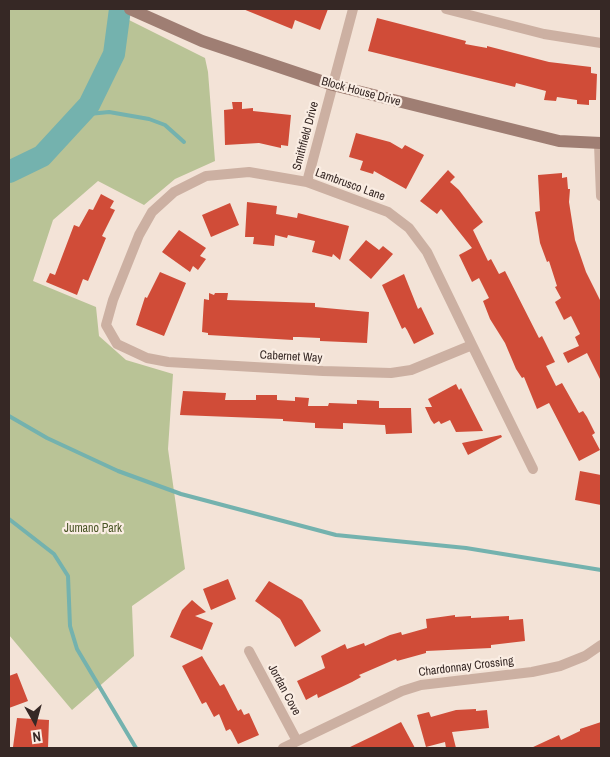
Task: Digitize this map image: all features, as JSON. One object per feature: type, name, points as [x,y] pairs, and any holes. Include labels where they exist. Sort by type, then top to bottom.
[{"type":"street","name":"Smithfield Drive","points":[[307,182],[352,9]]},
{"type":"street","points":[[446,9],[544,34],[601,43]]},
{"type":"street","name":"Block House Drive","points":[[132,10],[209,44],[332,85],[549,138],[600,144]]},
{"type":"street","points":[[600,144],[601,196]]},
{"type":"street","name":"Lambrusco Lane","points":[[111,335],[106,325],[107,318],[138,235],[152,212],[174,192],[206,176],[249,172],[307,182],[388,212],[409,228],[427,252],[533,470]]},
{"type":"street","name":"Cabernet Way","points":[[111,335],[117,344],[133,352],[168,362],[322,372],[391,373],[411,370],[472,345]]},
{"type":"street","name":"Chardonnay Crossing","points":[[283,748],[402,691],[421,685],[532,672],[560,666],[601,645]]},
{"type":"street","name":"Jordan Cove","points":[[249,651],[297,741]]},
{"type":"green space","name":"Jumano Park","points":[[9,9],[107,9],[205,58],[208,72],[215,161],[175,179],[144,205],[98,181],[53,220],[33,281],[96,307],[99,336],[126,360],[173,374],[168,449],[185,569],[132,606],[134,656],[72,710],[9,635]]},
{"type":"building","points":[[243,9],[328,9],[320,30],[295,20],[292,29]]},
{"type":"building","points":[[377,18],[466,41],[465,44],[487,48],[487,46],[549,62],[591,67],[591,73],[597,74],[596,100],[589,100],[589,105],[577,104],[577,100],[557,97],[556,101],[544,100],[546,91],[516,83],[515,87],[368,51]]},
{"type":"building","points":[[232,102],[242,102],[242,109],[253,108],[253,111],[291,115],[288,146],[281,145],[281,148],[259,143],[225,145],[224,110],[233,109]]},
{"type":"building","points":[[356,133],[390,142],[402,149],[405,145],[424,155],[406,189],[374,171],[373,174],[360,170],[363,161],[349,157]]},
{"type":"building","points":[[448,170],[455,177],[450,182],[459,190],[483,222],[473,230],[488,261],[491,259],[499,274],[505,271],[539,338],[542,336],[555,362],[546,366],[556,386],[562,383],[579,413],[583,411],[595,433],[592,435],[600,450],[579,461],[549,403],[537,409],[524,377],[522,378],[516,369],[505,343],[490,319],[483,301],[489,298],[479,278],[472,282],[459,255],[472,248],[441,209],[437,214],[420,201]]},
{"type":"building","points":[[562,173],[562,178],[567,177],[568,189],[570,189],[569,202],[575,240],[586,272],[601,302],[601,381],[587,353],[568,363],[563,353],[579,346],[575,337],[580,334],[571,316],[564,320],[555,302],[561,298],[555,287],[557,286],[549,261],[547,262],[540,243],[535,212],[540,211],[538,175]]},
{"type":"building","points":[[101,194],[114,201],[110,208],[115,210],[102,236],[106,238],[88,281],[83,279],[77,295],[46,282],[50,273],[55,275],[74,225],[79,227],[89,209],[93,210]]},
{"type":"building","points":[[247,202],[277,206],[276,214],[297,218],[298,213],[349,226],[340,260],[333,254],[332,257],[312,252],[315,241],[288,235],[287,238],[275,235],[274,246],[253,244],[254,237],[245,237]]},
{"type":"building","points":[[230,203],[239,225],[211,237],[202,215]]},
{"type":"building","points":[[179,230],[206,248],[200,256],[206,259],[198,270],[193,266],[190,272],[162,252]]},
{"type":"building","points":[[366,240],[379,250],[383,246],[393,254],[371,279],[349,260]]},
{"type":"building","points":[[160,272],[186,283],[164,336],[136,325],[145,297],[147,298]]},
{"type":"building","points":[[404,274],[418,309],[421,307],[434,334],[414,344],[405,327],[402,329],[382,285]]},
{"type":"building","points":[[209,293],[214,295],[215,293],[228,293],[227,300],[315,303],[315,307],[369,312],[367,343],[320,341],[320,338],[293,337],[293,340],[208,335],[208,333],[202,332],[204,299],[209,300]]},
{"type":"building","points":[[456,384],[459,390],[461,388],[483,431],[456,432],[450,420],[441,424],[439,421],[434,424],[431,420],[425,407],[432,407],[428,399]]},
{"type":"building","points":[[183,391],[226,393],[225,400],[256,400],[256,395],[277,395],[277,400],[295,401],[295,397],[309,398],[308,406],[328,406],[329,403],[357,404],[357,400],[379,401],[379,408],[411,408],[412,433],[386,434],[385,425],[343,423],[343,429],[315,428],[315,423],[283,421],[283,419],[180,415]]},
{"type":"building","points":[[501,435],[502,437],[468,455],[462,443]]},
{"type":"building","points":[[580,471],[601,475],[601,505],[575,500]]},
{"type":"building","points":[[228,579],[236,599],[211,610],[203,589]]},
{"type":"building","points":[[269,581],[302,600],[321,631],[295,647],[280,619],[255,601]]},
{"type":"building","points":[[192,600],[206,612],[195,616],[213,623],[202,650],[170,637],[182,610]]},
{"type":"building","points":[[455,615],[455,617],[471,616],[471,618],[509,616],[509,620],[523,619],[525,641],[491,645],[491,648],[426,651],[426,653],[397,661],[396,659],[359,675],[361,677],[318,698],[317,694],[306,700],[297,681],[325,668],[321,656],[345,644],[347,649],[364,643],[365,646],[390,635],[401,632],[402,635],[427,628],[426,619]]},
{"type":"building","points":[[202,656],[220,686],[224,684],[238,711],[241,709],[244,715],[249,713],[259,735],[238,744],[230,729],[226,731],[219,714],[214,717],[206,702],[202,704],[182,666]]},
{"type":"building","points":[[17,673],[28,701],[9,708],[9,676]]},
{"type":"building","points":[[476,709],[476,711],[487,710],[489,728],[452,732],[456,748],[446,748],[445,742],[426,747],[417,715],[429,712],[431,717],[456,710]]},
{"type":"building","points":[[17,718],[49,720],[48,748],[13,747]]},
{"type":"building","points":[[401,722],[415,748],[348,748],[375,735]]},
{"type":"building","points":[[601,722],[601,748],[531,748],[559,735],[561,740],[580,731],[580,729]]},
{"type":"waterway","points":[[9,172],[42,156],[89,105],[114,54],[120,9]]},
{"type":"waterway","points":[[79,115],[109,112],[149,119],[165,125],[184,142]]},
{"type":"waterway","points":[[9,416],[47,438],[118,471],[181,494],[336,535],[466,548],[601,570]]},
{"type":"waterway","points":[[9,519],[54,554],[68,576],[70,626],[77,649],[136,748]]}]
